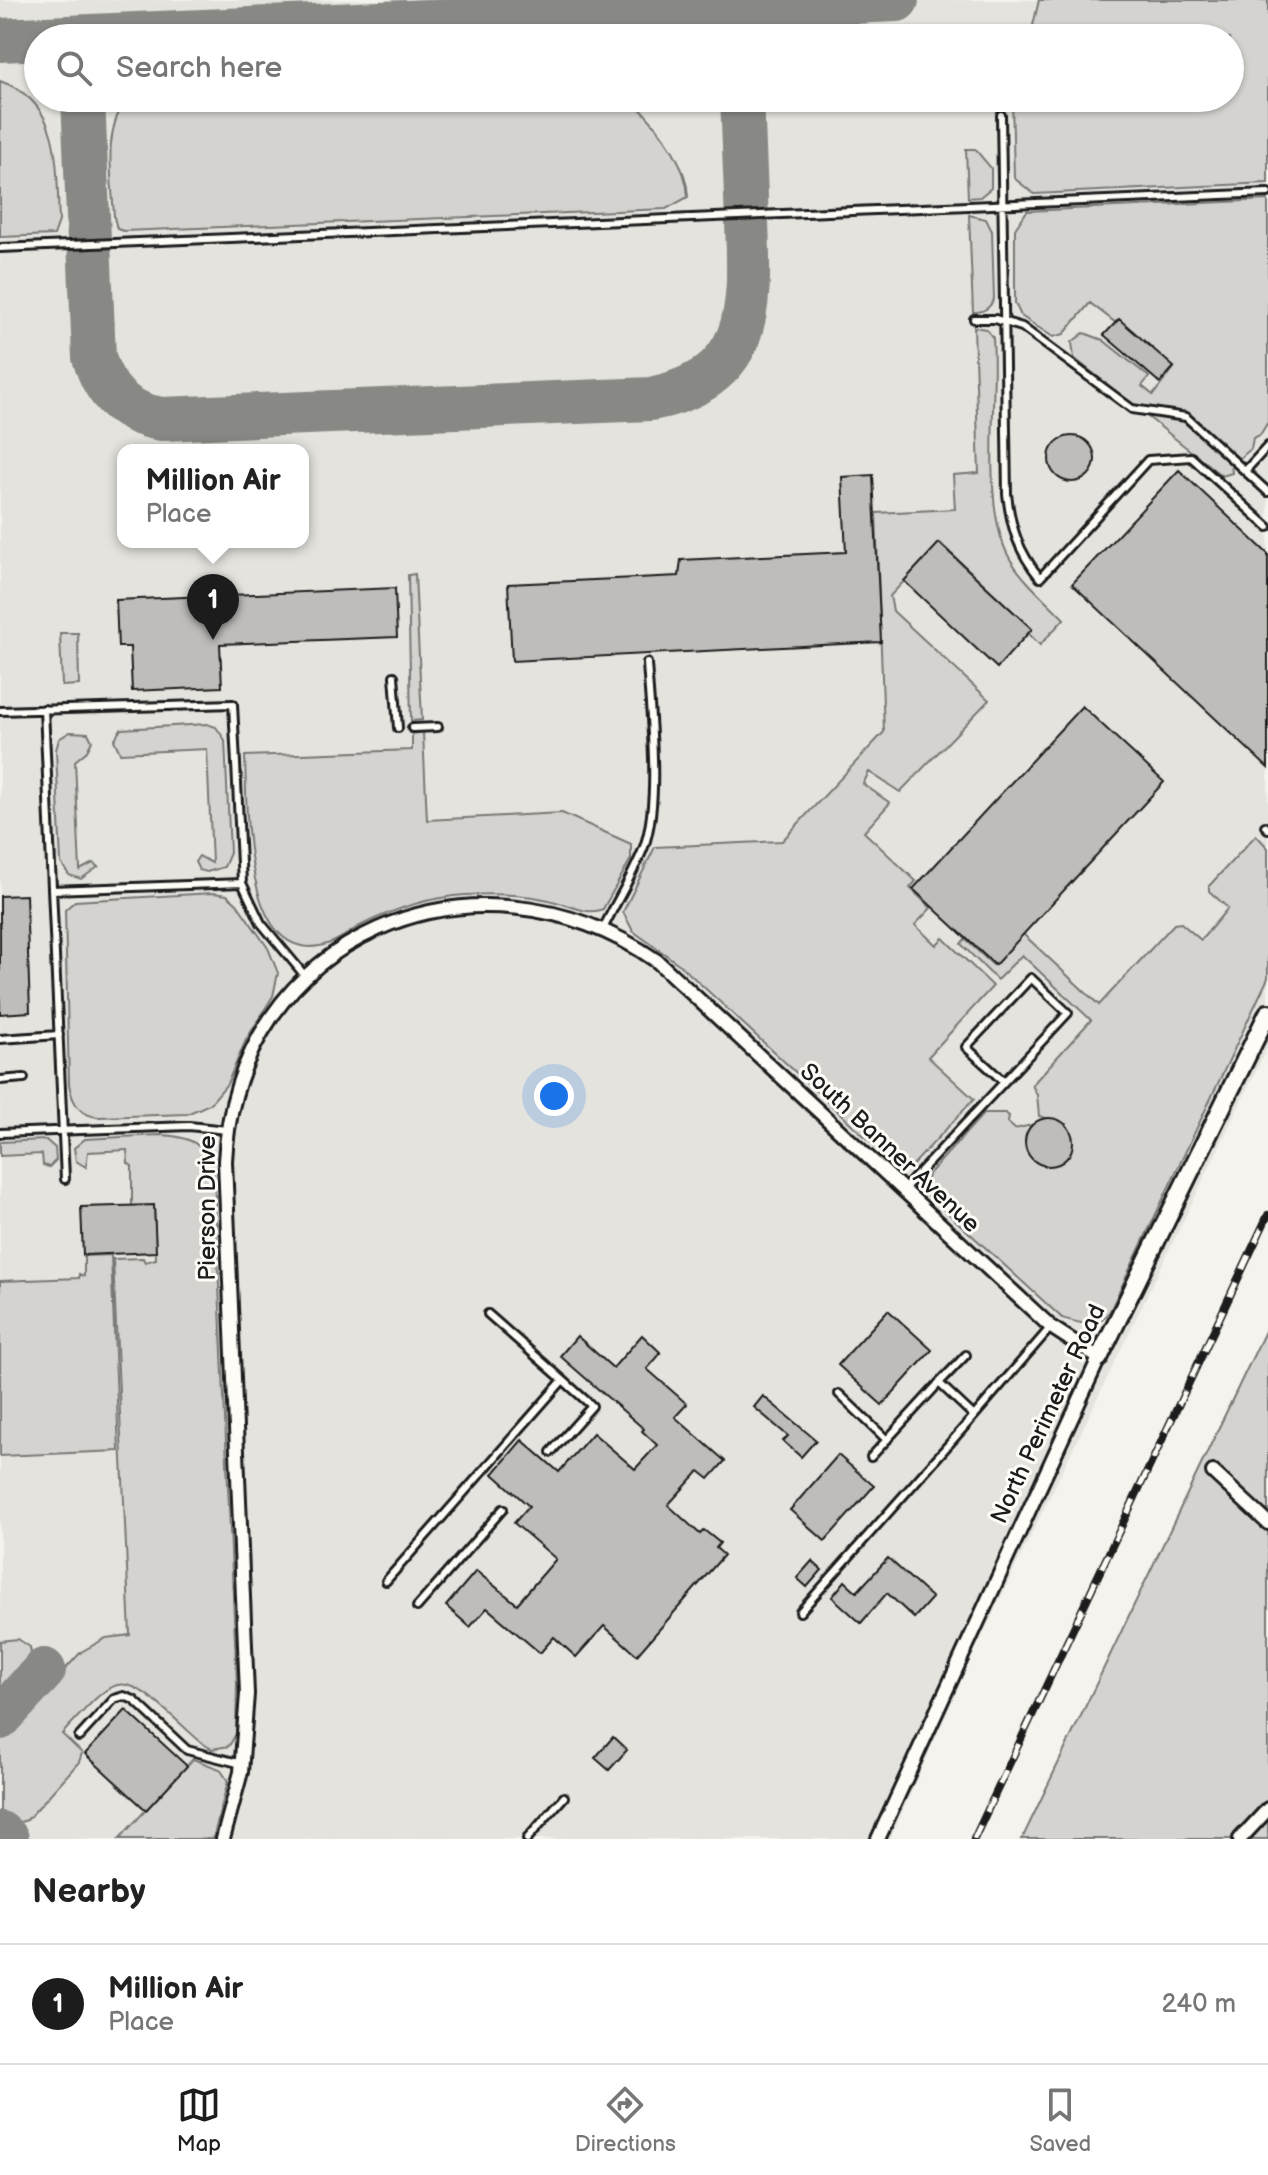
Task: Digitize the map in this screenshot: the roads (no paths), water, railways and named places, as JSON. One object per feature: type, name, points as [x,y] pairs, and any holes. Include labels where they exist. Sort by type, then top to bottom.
[{"type":"street","name":"Pierson Drive","points":[[223,1839],[242,1764],[247,1694],[230,1325],[227,1130],[236,1090],[255,1046],[274,1014],[306,977],[365,935],[395,921],[434,910],[482,905],[528,907],[564,915],[603,929],[657,961]]},
{"type":"street","name":"South Banner Avenue","points":[[657,961],[1051,1327],[1099,1358]]},
{"type":"street","name":"North Perimeter Road","points":[[878,1839],[1099,1358],[1268,1013]]},
{"type":"street","points":[[1213,1472],[1268,1523]]},
{"type":"street","points":[[1240,1839],[1268,1809]]},
{"type":"lane","points":[[1001,115],[1007,494],[1011,528],[1024,558],[1040,578],[1148,460],[1191,457],[1268,527]]},
{"type":"lane","points":[[0,248],[1268,193]]},
{"type":"lane","points":[[974,319],[1005,322],[1037,336],[1132,409],[1173,412],[1186,417],[1268,492]]},
{"type":"lane","points":[[1245,471],[1268,446]]},
{"type":"lane","points":[[603,929],[644,847],[649,828],[652,744],[647,663]]},
{"type":"lane","points":[[394,676],[398,728]]},
{"type":"lane","points":[[0,711],[233,704],[242,883],[261,923],[306,977]]},
{"type":"lane","points":[[44,709],[65,1179]]},
{"type":"lane","points":[[412,728],[438,727]]},
{"type":"lane","points":[[52,890],[242,883]]},
{"type":"lane","points":[[902,1191],[1004,1082],[1068,1013],[1031,978],[966,1047],[1004,1082]]},
{"type":"lane","points":[[0,1039],[59,1035]]},
{"type":"lane","points":[[0,1080],[24,1078]]},
{"type":"lane","points":[[0,1133],[189,1126],[227,1130]]},
{"type":"lane","points":[[488,1314],[592,1406],[551,1452]]},
{"type":"lane","points":[[800,1612],[1051,1327]]},
{"type":"lane","points":[[871,1457],[966,1355]]},
{"type":"lane","points":[[386,1581],[563,1380]]},
{"type":"lane","points":[[939,1383],[974,1416]]},
{"type":"lane","points":[[839,1394],[887,1440]]},
{"type":"lane","points":[[417,1607],[503,1509]]},
{"type":"lane","points":[[79,1737],[114,1699],[124,1696],[134,1700],[187,1750],[242,1764]]},
{"type":"lane","points":[[527,1839],[564,1797]]},
{"type":"railway","points":[[974,1839],[1268,1215]]},
{"type":"place","name":"Million Air","points":[[213,640]]}]
